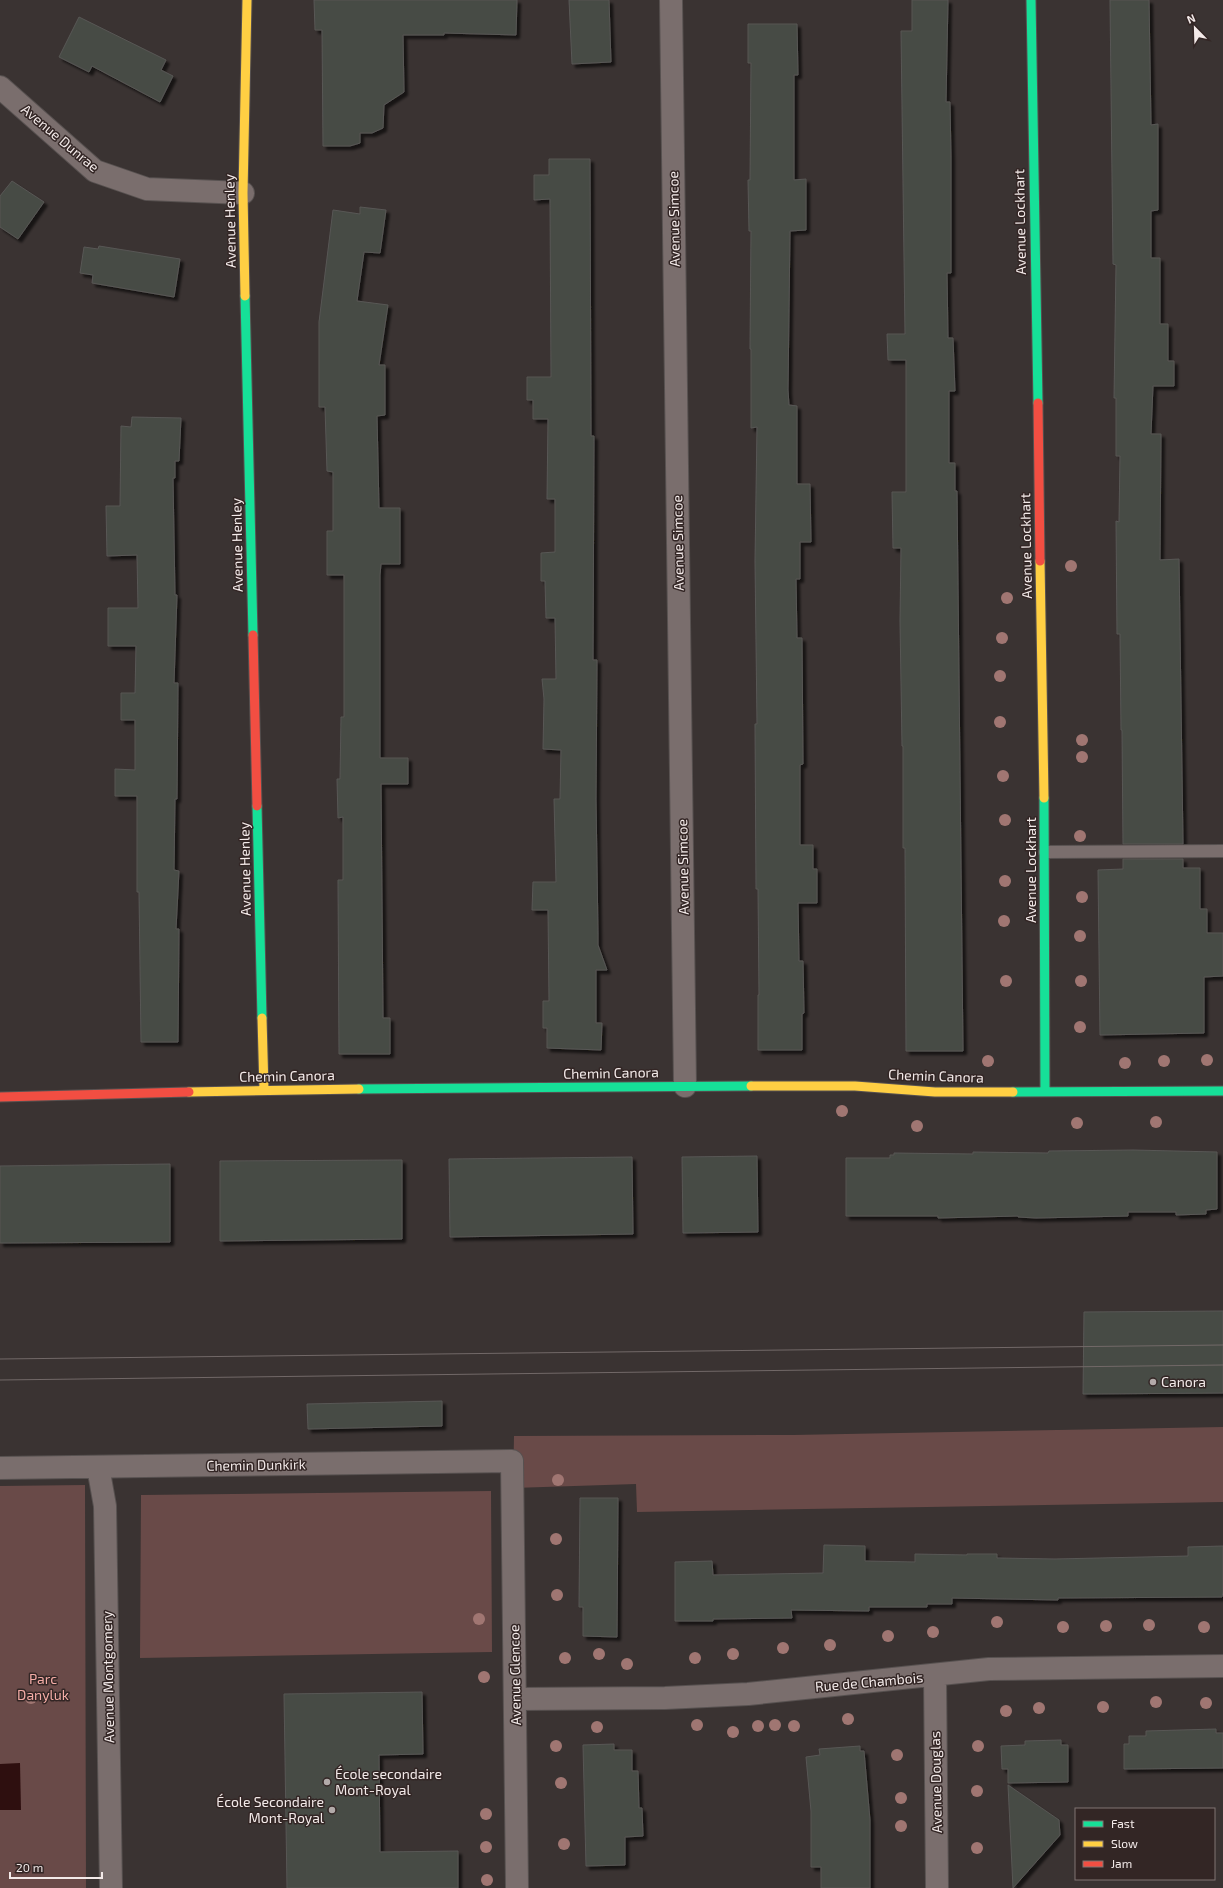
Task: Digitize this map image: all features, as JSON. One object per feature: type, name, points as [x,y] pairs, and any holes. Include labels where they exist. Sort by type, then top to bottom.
[{"type":"street","name":"Avenue Henley","points":[[247,0],[243,193],[264,1090]]},
{"type":"street","name":"Avenue Simcoe","points":[[671,0],[685,1086]]},
{"type":"street","name":"Avenue Lockhart","points":[[1031,0],[1045,852],[1045,1092]]},
{"type":"street","name":"Avenue Dunrae","points":[[0,87],[95,171],[147,189],[243,193]]},
{"type":"street","name":"Chemin Canora","points":[[0,1097],[264,1090],[685,1086],[856,1086],[935,1092],[1223,1091]]},
{"type":"street","name":"Chemin Dunkirk","points":[[0,1468],[512,1461]]},
{"type":"street","name":"Avenue Glencoe","points":[[512,1461],[517,1888]]},
{"type":"street","name":"Avenue Montgomery","points":[[98,1467],[105,1506],[111,1888]]},
{"type":"street","name":"Rue de Chambois","points":[[515,1699],[665,1698],[748,1694],[935,1676],[988,1669],[1223,1666]]},
{"type":"street","name":"Avenue Douglas","points":[[935,1676],[937,1888]]},
{"type":"lane","points":[[1045,852],[1223,851]]},
{"type":"green space","points":[[1223,1427],[1223,1502],[637,1512],[636,1484],[513,1488],[514,1436],[793,1435]]},
{"type":"green space","name":"Parc Danyluk","points":[[85,1485],[86,1888],[0,1888],[0,1486]]},
{"type":"green space","points":[[491,1491],[492,1652],[140,1658],[141,1495]]},
{"type":"shaded area","points":[[20,1763],[21,1810],[0,1810],[0,1764]]},
{"type":"building","points":[[314,0],[517,0],[516,35],[444,33],[444,35],[403,35],[404,92],[384,105],[383,128],[372,133],[360,133],[360,143],[350,146],[323,146],[322,30],[315,30]]},
{"type":"building","points":[[569,0],[609,0],[611,62],[572,64]]},
{"type":"building","points":[[912,0],[948,0],[946,102],[950,102],[951,273],[947,273],[948,338],[953,338],[955,391],[949,391],[949,463],[955,463],[955,491],[957,491],[963,1051],[906,1051],[905,848],[903,848],[903,746],[900,621],[901,548],[893,548],[892,492],[906,492],[906,360],[888,360],[887,334],[905,334],[901,31],[912,31]]},
{"type":"building","points":[[1110,0],[1149,0],[1151,125],[1158,124],[1158,210],[1151,211],[1151,258],[1160,258],[1160,324],[1168,324],[1168,361],[1174,361],[1174,386],[1153,386],[1151,434],[1161,434],[1160,560],[1179,559],[1183,844],[1123,844],[1120,634],[1117,634],[1116,521],[1119,522],[1120,456],[1116,456],[1116,398],[1114,398],[1116,265],[1113,264]]},
{"type":"building","points":[[79,17],[166,60],[161,70],[173,76],[160,102],[92,66],[89,72],[59,57]]},
{"type":"building","points":[[748,24],[797,24],[798,75],[794,75],[794,180],[806,179],[806,230],[790,231],[788,390],[789,405],[797,406],[797,484],[810,484],[811,542],[800,542],[800,579],[796,579],[797,638],[802,638],[803,764],[800,765],[800,845],[813,845],[813,869],[817,869],[817,903],[798,903],[799,961],[803,961],[804,1013],[802,1014],[802,1050],[758,1050],[759,995],[758,889],[756,889],[755,724],[757,724],[755,561],[757,427],[751,428],[751,231],[749,231],[748,180],[750,180],[751,63],[748,63]]},
{"type":"building","points":[[549,159],[590,159],[591,436],[594,436],[593,660],[597,660],[596,799],[598,945],[607,970],[596,970],[596,1023],[602,1023],[601,1050],[547,1048],[547,1028],[543,1028],[543,1001],[549,1001],[548,910],[532,910],[533,882],[556,882],[554,799],[560,799],[561,750],[543,749],[544,699],[542,679],[556,679],[555,618],[546,618],[545,581],[541,581],[541,553],[555,552],[555,499],[547,499],[548,419],[533,419],[533,400],[527,400],[527,377],[551,377],[550,199],[534,200],[534,175],[549,175]]},
{"type":"building","points":[[12,181],[44,202],[18,239],[0,227],[0,196]]},
{"type":"building","points":[[360,207],[386,210],[380,253],[364,252],[357,301],[388,305],[379,365],[385,365],[385,415],[377,416],[379,508],[400,508],[400,564],[381,564],[380,575],[380,758],[408,758],[408,784],[381,784],[383,1018],[390,1018],[390,1054],[339,1054],[338,880],[343,880],[343,817],[338,818],[337,779],[340,779],[341,717],[344,717],[344,575],[327,575],[327,531],[333,531],[333,472],[327,471],[325,407],[319,407],[319,322],[333,210],[360,214]]},
{"type":"building","points":[[99,246],[180,259],[174,297],[92,283],[93,275],[80,273],[84,247],[98,249]]},
{"type":"building","points":[[132,417],[181,418],[179,461],[175,461],[175,478],[173,478],[175,595],[177,595],[174,683],[178,683],[177,799],[175,799],[174,870],[179,871],[176,929],[179,929],[178,1042],[141,1042],[139,892],[137,892],[137,796],[115,796],[115,769],[135,770],[135,720],[121,720],[121,693],[135,693],[136,646],[108,646],[108,608],[138,608],[137,555],[107,556],[106,506],[120,506],[121,426],[131,427]]},
{"type":"building","points":[[1123,859],[1183,859],[1183,868],[1200,868],[1200,909],[1207,909],[1207,933],[1223,933],[1223,976],[1204,977],[1204,1033],[1100,1035],[1098,870],[1123,869]]},
{"type":"building","points":[[1133,1150],[1217,1152],[1217,1209],[1206,1210],[1206,1214],[1176,1215],[1176,1212],[1128,1212],[1128,1216],[1036,1218],[1018,1216],[938,1218],[938,1216],[846,1216],[846,1158],[890,1158],[890,1155],[894,1155],[894,1153],[973,1154],[973,1152],[1048,1153],[1049,1151]]},
{"type":"building","points":[[757,1156],[758,1232],[683,1233],[682,1157]]},
{"type":"building","points":[[632,1157],[633,1234],[450,1237],[449,1159]]},
{"type":"building","points":[[402,1160],[402,1239],[220,1241],[220,1161]]},
{"type":"building","points":[[170,1164],[170,1242],[0,1243],[0,1166]]},
{"type":"building","points":[[1223,1311],[1223,1393],[1083,1394],[1084,1312]]},
{"type":"building","points":[[442,1401],[442,1426],[308,1429],[307,1404]]},
{"type":"building","points":[[580,1498],[618,1498],[617,1637],[583,1636],[583,1607],[579,1607]]},
{"type":"building","points":[[824,1545],[865,1546],[865,1561],[915,1562],[915,1554],[997,1554],[997,1558],[1055,1559],[1188,1556],[1188,1547],[1223,1546],[1223,1592],[1222,1597],[1058,1598],[1058,1600],[952,1598],[952,1604],[927,1604],[927,1607],[869,1607],[869,1611],[791,1610],[792,1618],[675,1621],[675,1562],[712,1561],[713,1575],[823,1573]]},
{"type":"building","points":[[422,1692],[423,1754],[379,1755],[380,1852],[458,1851],[458,1888],[287,1888],[284,1694]]},
{"type":"building","points":[[1216,1729],[1216,1733],[1223,1733],[1223,1768],[1124,1769],[1124,1744],[1129,1744],[1129,1736],[1146,1736],[1146,1731]]},
{"type":"building","points":[[1061,1740],[1061,1745],[1068,1745],[1068,1782],[1008,1783],[1008,1769],[1002,1769],[1001,1746],[1025,1745],[1025,1741]]},
{"type":"building","points":[[614,1744],[614,1750],[632,1750],[632,1771],[638,1771],[639,1808],[642,1808],[643,1836],[625,1837],[625,1865],[586,1866],[583,1745]]},
{"type":"building","points":[[860,1746],[860,1751],[864,1751],[870,1820],[870,1888],[821,1888],[821,1867],[811,1867],[811,1811],[806,1757],[820,1755],[819,1749]]},
{"type":"building","points":[[1008,1785],[1059,1820],[1060,1835],[1013,1888]]},
{"type":"tram line","points":[[0,1359],[1223,1345]]},
{"type":"tram line","points":[[0,1380],[1223,1365]]},
{"type":"traffic: fast","points":[[1031,0],[1038,403]]},
{"type":"traffic: fast","points":[[245,296],[253,635]]},
{"type":"traffic: fast","points":[[1044,798],[1045,1092]]},
{"type":"traffic: fast","points":[[257,806],[262,1018]]},
{"type":"traffic: fast","points":[[359,1089],[751,1086]]},
{"type":"traffic: fast","points":[[1013,1092],[1223,1091]]},
{"type":"traffic: slow","points":[[245,296],[243,193],[247,0]]},
{"type":"traffic: slow","points":[[1040,561],[1044,798]]},
{"type":"traffic: slow","points":[[262,1018],[264,1090]]},
{"type":"traffic: slow","points":[[751,1086],[855,1086],[935,1092],[1013,1092]]},
{"type":"traffic: slow","points":[[189,1092],[359,1089]]},
{"type":"traffic: jam","points":[[1038,403],[1040,561]]},
{"type":"traffic: jam","points":[[253,635],[257,806]]},
{"type":"traffic: jam","points":[[0,1097],[189,1092]]},
{"type":"place","name":"Canora","points":[[1153,1382]]},
{"type":"place","name":"École secondaire Mont-Royal","points":[[327,1782]]},
{"type":"place","name":"École Secondaire Mont-Royal","points":[[332,1810]]}]
